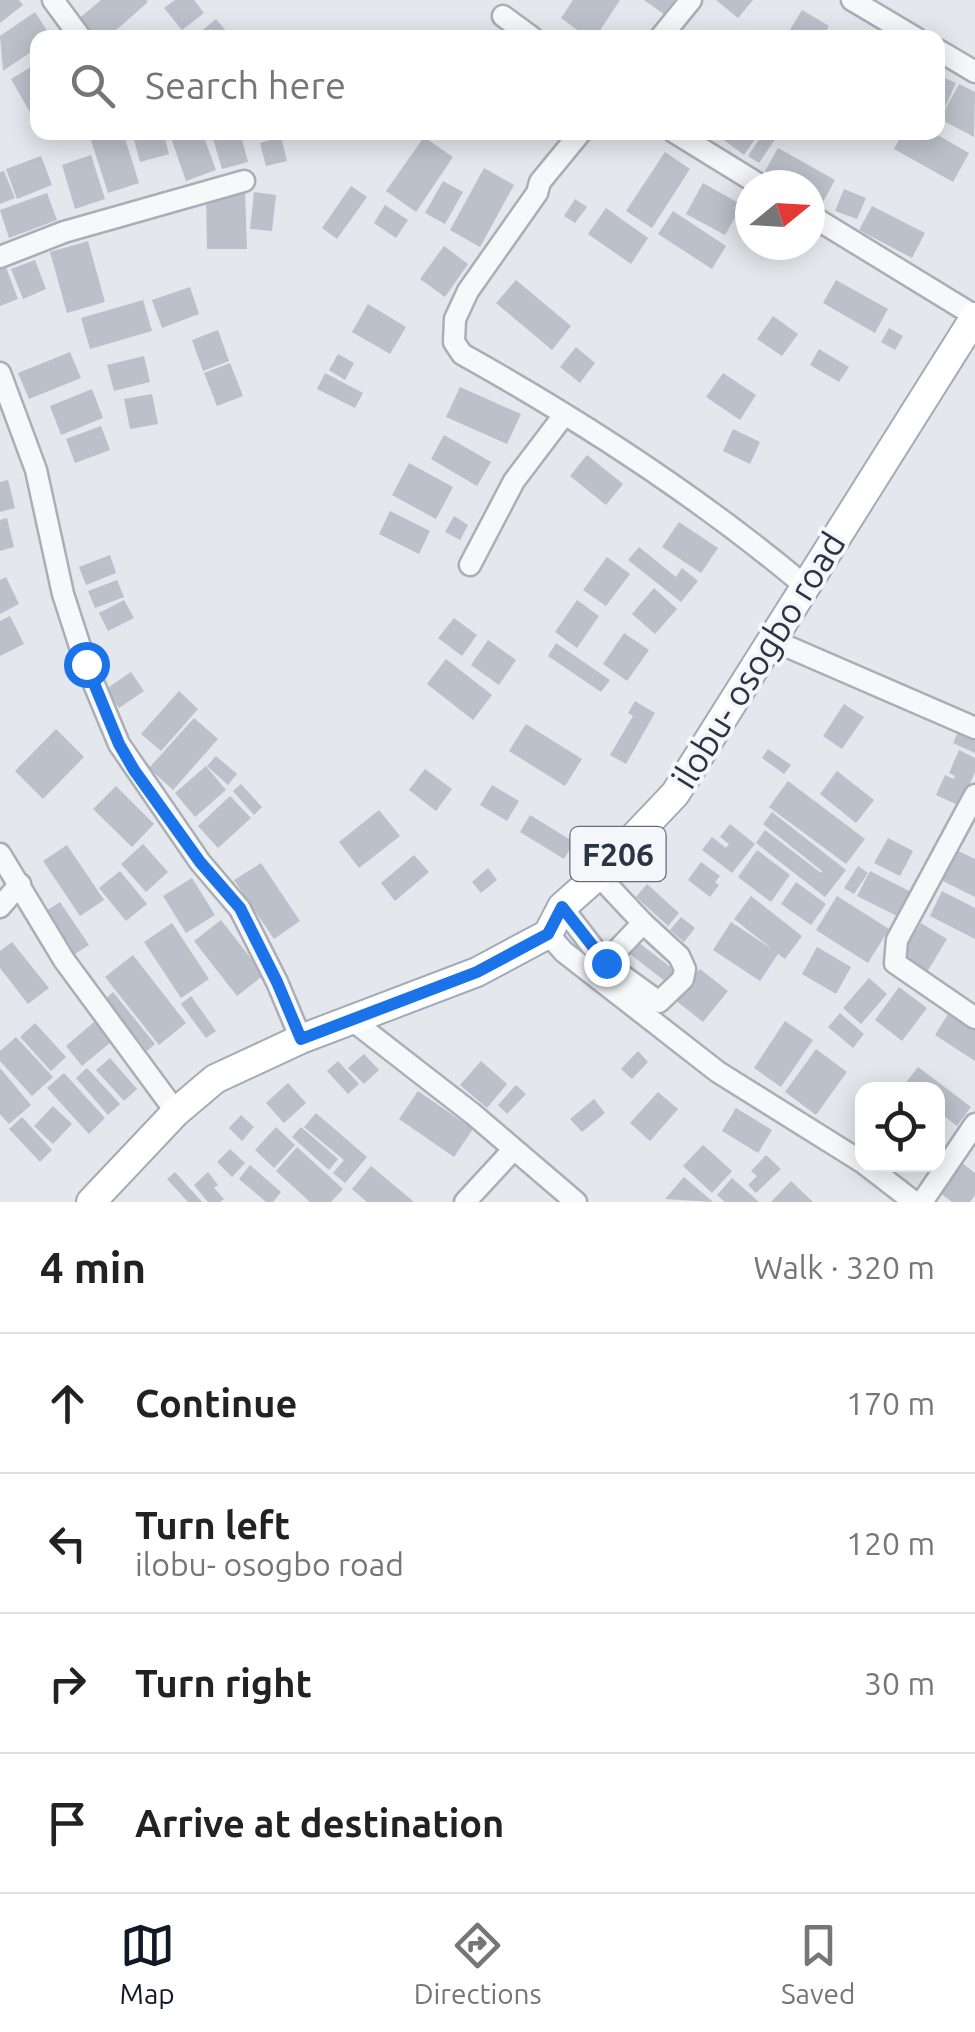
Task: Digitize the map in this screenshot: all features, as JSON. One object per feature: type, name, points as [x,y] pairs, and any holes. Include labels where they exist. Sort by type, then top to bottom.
[{"type":"main road","name":"ilobu- osogbo road","points":[[548,934],[562,907],[675,794],[975,316]]},
{"type":"main road","points":[[91,1202],[176,1112],[215,1079],[301,1039],[477,972],[548,934]]},
{"type":"street","points":[[53,0],[74,30]]},
{"type":"street","points":[[667,30],[691,0]]},
{"type":"street","points":[[852,0],[903,30]]},
{"type":"street","points":[[503,16],[522,30]]},
{"type":"street","points":[[945,54],[975,72]]},
{"type":"street","points":[[574,140],[540,182],[537,193],[468,291],[455,319],[454,342],[462,354],[564,415],[746,536],[804,585]]},
{"type":"street","points":[[687,140],[736,170]]},
{"type":"street","points":[[0,257],[64,232],[244,182]]},
{"type":"street","points":[[825,224],[975,316]]},
{"type":"street","points":[[0,373],[36,470],[74,630],[119,744],[200,862],[240,908],[301,1039]]},
{"type":"street","points":[[470,565],[514,481],[564,415]]},
{"type":"street","points":[[770,639],[975,728]]},
{"type":"street","points":[[975,796],[897,940],[894,963],[975,1018]]},
{"type":"street","points":[[0,854],[64,960],[176,1112]]},
{"type":"street","points":[[562,907],[606,963],[659,1002],[674,991],[685,969],[679,956],[598,874]]},
{"type":"street","points":[[0,907],[20,884]]},
{"type":"street","points":[[606,963],[643,923]]},
{"type":"street","points":[[548,934],[564,952],[718,1072],[855,1158]]},
{"type":"street","points":[[352,1020],[473,1114],[576,1202]]},
{"type":"street","points":[[875,1172],[918,1202],[975,1124]]},
{"type":"street","points":[[465,1202],[513,1150]]},
{"type":"building","points":[[0,0],[19,0],[23,5],[0,23]]},
{"type":"building","points":[[101,0],[148,2],[116,30],[83,30],[76,21]]},
{"type":"building","points":[[175,0],[194,0],[204,13],[182,30],[164,8]]},
{"type":"building","points":[[573,0],[620,0],[600,30],[577,30],[561,18]]},
{"type":"building","points":[[644,0],[674,0],[677,2],[668,17]]},
{"type":"building","points":[[716,0],[753,0],[738,18]]},
{"type":"building","points":[[802,10],[829,26],[827,30],[790,30]]},
{"type":"building","points":[[35,12],[47,30],[30,30],[30,52],[3,71],[0,36]]},
{"type":"building","points":[[216,19],[225,30],[203,30]]},
{"type":"building","points":[[30,68],[30,112],[11,79]]},
{"type":"building","points":[[945,78],[956,83],[945,107]]},
{"type":"building","points":[[959,84],[975,92],[974,137],[945,122],[945,110]]},
{"type":"building","points":[[945,139],[969,153],[953,182],[894,149],[899,140]]},
{"type":"building","points":[[91,140],[126,140],[139,183],[108,193]]},
{"type":"building","points":[[134,140],[165,140],[169,154],[140,162]]},
{"type":"building","points":[[172,140],[205,140],[216,170],[186,181]]},
{"type":"building","points":[[213,140],[242,140],[248,162],[222,169]]},
{"type":"building","points":[[282,140],[287,161],[266,166],[260,143]]},
{"type":"building","points":[[422,140],[428,140],[453,157],[416,212],[386,191]]},
{"type":"building","points":[[724,140],[754,140],[744,155]]},
{"type":"building","points":[[759,140],[775,140],[759,163],[748,156]]},
{"type":"building","points":[[778,148],[817,170],[766,170]]},
{"type":"building","points":[[665,152],[690,169],[652,228],[626,211]]},
{"type":"building","points":[[91,155],[105,199],[75,209],[62,165]]},
{"type":"building","points":[[41,156],[52,185],[17,199],[6,169]]},
{"type":"building","points":[[484,168],[514,185],[480,247],[450,230]]},
{"type":"building","points":[[4,171],[15,198],[0,204],[0,172]]},
{"type":"building","points":[[825,174],[835,180],[825,198]]},
{"type":"building","points":[[443,181],[463,192],[445,224],[425,213]]},
{"type":"building","points":[[703,183],[735,201],[735,217],[725,235],[686,214]]},
{"type":"building","points":[[351,186],[367,197],[337,239],[322,228]]},
{"type":"building","points":[[844,189],[866,198],[857,219],[835,211]]},
{"type":"building","points":[[245,192],[247,249],[207,249],[206,193]]},
{"type":"building","points":[[254,192],[276,195],[272,231],[250,229]]},
{"type":"building","points":[[47,193],[57,220],[9,238],[0,210]]},
{"type":"building","points":[[575,199],[587,207],[575,223],[564,216]]},
{"type":"building","points":[[385,205],[408,220],[396,238],[374,223]]},
{"type":"building","points":[[872,206],[925,233],[912,258],[859,230]]},
{"type":"building","points":[[606,208],[648,238],[631,264],[588,234]]},
{"type":"building","points":[[673,211],[726,246],[712,269],[658,234]]},
{"type":"building","points":[[88,241],[105,302],[67,313],[50,252]]},
{"type":"building","points":[[444,246],[468,264],[445,297],[420,279]]},
{"type":"building","points":[[35,260],[46,289],[23,299],[11,269]]},
{"type":"building","points":[[6,267],[18,299],[0,306],[0,269]]},
{"type":"building","points":[[516,280],[571,326],[552,350],[496,303]]},
{"type":"building","points":[[836,280],[888,309],[875,333],[823,303]]},
{"type":"building","points":[[190,287],[199,314],[162,328],[152,300]]},
{"type":"building","points":[[143,300],[152,331],[90,349],[81,318]]},
{"type":"building","points":[[368,304],[406,327],[390,354],[352,332]]},
{"type":"building","points":[[773,316],[798,334],[782,356],[757,339]]},
{"type":"building","points":[[889,328],[903,336],[895,350],[881,342]]},
{"type":"building","points":[[218,330],[229,361],[203,371],[192,340]]},
{"type":"building","points":[[576,347],[595,363],[580,383],[560,367]]},
{"type":"building","points":[[819,349],[849,367],[839,382],[810,365]]},
{"type":"building","points":[[70,352],[81,378],[29,399],[18,373]]},
{"type":"building","points":[[338,354],[354,363],[345,380],[329,370]]},
{"type":"building","points":[[144,356],[150,382],[114,391],[107,365]]},
{"type":"building","points":[[230,363],[243,396],[217,406],[204,373]]},
{"type":"building","points":[[325,373],[363,393],[355,408],[317,389]]},
{"type":"building","points":[[723,373],[756,395],[740,420],[706,397]]},
{"type":"building","points":[[460,387],[521,414],[507,444],[446,417]]},
{"type":"building","points":[[92,389],[103,418],[61,435],[50,406]]},
{"type":"building","points":[[152,394],[158,424],[130,429],[124,399]]},
{"type":"building","points":[[101,426],[110,450],[75,463],[66,439]]},
{"type":"building","points":[[733,429],[760,442],[750,464],[723,451]]},
{"type":"building","points":[[444,435],[491,462],[477,486],[431,459]]},
{"type":"building","points":[[587,455],[623,484],[606,505],[570,476]]},
{"type":"building","points":[[409,463],[453,487],[436,519],[392,495]]},
{"type":"building","points":[[8,480],[15,508],[0,512],[0,482]]},
{"type":"building","points":[[390,511],[430,531],[419,554],[379,534]]},
{"type":"building","points":[[454,516],[468,525],[460,540],[445,532]]},
{"type":"building","points":[[7,518],[14,547],[0,551],[0,520]]},
{"type":"building","points":[[679,522],[718,548],[701,573],[662,547]]},
{"type":"building","points":[[639,547],[676,577],[682,568],[698,581],[681,602],[628,560]]},
{"type":"building","points":[[110,555],[116,573],[86,585],[79,567]]},
{"type":"building","points":[[607,557],[630,574],[606,606],[583,590]]},
{"type":"building","points":[[6,577],[19,604],[0,614],[0,580]]},
{"type":"building","points":[[117,580],[124,597],[95,608],[88,591]]},
{"type":"building","points":[[654,588],[677,609],[655,634],[632,614]]},
{"type":"building","points":[[124,600],[134,618],[108,631],[99,613]]},
{"type":"building","points":[[577,600],[599,616],[577,648],[555,632]]},
{"type":"building","points":[[10,616],[24,644],[0,656],[0,621]]},
{"type":"building","points":[[454,618],[477,635],[462,656],[438,638]]},
{"type":"building","points":[[624,633],[649,650],[627,681],[603,664]]},
{"type":"building","points":[[488,640],[516,660],[499,685],[471,665]]},
{"type":"building","points":[[556,643],[610,680],[601,692],[548,656]]},
{"type":"building","points":[[446,659],[492,695],[473,720],[427,684]]},
{"type":"building","points":[[131,672],[144,691],[119,708],[106,689]]},
{"type":"building","points":[[179,691],[198,709],[161,751],[141,734]]},
{"type":"building","points":[[635,701],[655,713],[626,764],[610,755],[633,716],[628,713]]},
{"type":"building","points":[[844,704],[864,717],[842,749],[823,736]]},
{"type":"building","points":[[194,718],[218,739],[173,790],[149,768]]},
{"type":"building","points":[[526,724],[582,759],[565,786],[509,751]]},
{"type":"building","points":[[56,729],[84,757],[43,799],[15,771]]},
{"type":"building","points":[[959,730],[975,738],[975,753],[953,743]]},
{"type":"building","points":[[768,749],[791,765],[784,774],[762,758]]},
{"type":"building","points":[[959,750],[975,758],[975,772],[960,806],[936,795],[945,775],[954,779],[949,773]]},
{"type":"building","points":[[216,756],[237,774],[228,785],[207,766]]},
{"type":"building","points":[[206,766],[226,790],[195,817],[175,793]]},
{"type":"building","points":[[425,769],[452,789],[436,811],[409,790]]},
{"type":"building","points":[[837,771],[874,800],[856,823],[820,794]]},
{"type":"building","points":[[788,781],[865,839],[846,864],[769,807]]},
{"type":"building","points":[[241,784],[262,807],[254,815],[233,791]]},
{"type":"building","points":[[492,785],[519,801],[507,821],[480,805]]},
{"type":"building","points":[[116,786],[154,824],[132,847],[93,809]]},
{"type":"building","points":[[230,796],[251,818],[218,848],[198,826]]},
{"type":"building","points":[[379,810],[400,836],[359,868],[339,842]]},
{"type":"building","points":[[772,812],[846,870],[825,897],[756,843],[765,830],[821,873],[763,824]]},
{"type":"building","points":[[530,815],[574,842],[564,859],[520,832]]},
{"type":"building","points":[[730,824],[755,844],[732,873],[702,850],[712,837],[726,848],[729,844],[720,837]]},
{"type":"building","points":[[888,838],[913,851],[900,876],[874,863]]},
{"type":"building","points":[[143,844],[168,872],[146,892],[121,864]]},
{"type":"building","points":[[67,845],[104,900],[80,916],[43,861]]},
{"type":"building","points":[[954,849],[975,859],[975,897],[939,879]]},
{"type":"building","points":[[757,850],[790,875],[771,902],[738,877]]},
{"type":"building","points":[[414,855],[429,872],[395,901],[381,883]]},
{"type":"building","points":[[701,862],[720,876],[710,897],[688,880]]},
{"type":"building","points":[[261,863],[300,921],[274,939],[234,880]]},
{"type":"building","points":[[858,866],[868,873],[854,894],[844,888]]},
{"type":"building","points":[[488,868],[497,880],[481,893],[472,882]]},
{"type":"building","points":[[120,871],[147,904],[126,921],[99,888]]},
{"type":"building","points":[[870,871],[915,894],[903,919],[857,896]]},
{"type":"building","points":[[192,878],[215,915],[186,933],[163,896]]},
{"type":"building","points":[[796,882],[826,904],[811,925],[781,904]]},
{"type":"building","points":[[647,884],[679,913],[668,926],[636,897]]},
{"type":"building","points":[[942,891],[975,908],[975,939],[930,916]]},
{"type":"building","points":[[751,896],[802,936],[785,959],[778,954],[760,981],[713,950],[731,922],[772,949],[734,919]]},
{"type":"building","points":[[837,896],[889,929],[868,963],[816,930]]},
{"type":"building","points":[[60,902],[89,945],[75,954],[46,911]]},
{"type":"building","points":[[681,917],[695,928],[684,942],[670,930]]},
{"type":"building","points":[[221,920],[264,975],[237,996],[194,941]]},
{"type":"building","points":[[172,923],[209,979],[181,998],[144,942]]},
{"type":"building","points":[[921,923],[947,939],[927,972],[901,956]]},
{"type":"building","points":[[634,939],[678,973],[670,985],[626,951]]},
{"type":"building","points":[[12,942],[49,988],[28,1004],[0,968],[0,951]]},
{"type":"building","points":[[817,947],[851,967],[836,994],[802,974]]},
{"type":"building","points":[[133,955],[186,1023],[159,1045],[105,977]]},
{"type":"building","points":[[700,969],[728,991],[703,1022],[675,1000]]},
{"type":"building","points":[[869,978],[887,994],[861,1024],[843,1008]]},
{"type":"building","points":[[899,987],[927,1008],[902,1041],[875,1020]]},
{"type":"building","points":[[113,992],[155,1044],[147,1051],[105,999]]},
{"type":"building","points":[[191,996],[216,1031],[206,1038],[181,1004]]},
{"type":"building","points":[[950,1011],[975,1027],[975,1061],[935,1035]]},
{"type":"building","points":[[840,1013],[864,1034],[853,1048],[828,1027]]},
{"type":"building","points":[[785,1021],[813,1040],[781,1087],[754,1068]]},
{"type":"building","points":[[94,1022],[111,1042],[82,1066],[66,1046]]},
{"type":"building","points":[[35,1023],[66,1057],[51,1071],[20,1037]]},
{"type":"building","points":[[16,1037],[53,1077],[32,1096],[0,1061],[0,1051]]},
{"type":"building","points":[[816,1049],[847,1072],[816,1115],[785,1092]]},
{"type":"building","points":[[638,1051],[648,1062],[632,1079],[621,1069]]},
{"type":"building","points":[[364,1054],[379,1070],[364,1084],[348,1068]]},
{"type":"building","points":[[110,1058],[137,1089],[124,1101],[96,1070]]},
{"type":"building","points":[[338,1061],[359,1084],[348,1094],[327,1071]]},
{"type":"building","points":[[481,1061],[507,1084],[487,1108],[460,1085]]},
{"type":"building","points":[[918,1067],[938,1082],[906,1082]]},
{"type":"building","points":[[0,1068],[31,1105],[9,1124],[0,1114]]},
{"type":"building","points":[[87,1068],[120,1104],[108,1115],[76,1078]]},
{"type":"building","points":[[64,1073],[105,1118],[89,1134],[47,1088]]},
{"type":"building","points":[[288,1083],[306,1103],[284,1123],[266,1103]]},
{"type":"building","points":[[516,1085],[526,1094],[507,1114],[498,1105]]},
{"type":"building","points":[[945,1087],[971,1107],[957,1126],[945,1117]]},
{"type":"building","points":[[418,1091],[473,1129],[454,1157],[399,1119]]},
{"type":"building","points":[[658,1092],[678,1109],[650,1141],[630,1123]]},
{"type":"building","points":[[594,1099],[605,1113],[582,1132],[570,1119]]},
{"type":"building","points":[[53,1106],[72,1124],[53,1144],[34,1126]]},
{"type":"building","points":[[736,1108],[772,1130],[758,1153],[722,1131]]},
{"type":"building","points":[[316,1113],[367,1157],[345,1183],[333,1173],[344,1160],[304,1127]]},
{"type":"building","points":[[241,1115],[254,1127],[242,1141],[229,1128]]},
{"type":"building","points":[[22,1117],[52,1150],[40,1162],[9,1129]]},
{"type":"building","points":[[276,1127],[295,1145],[274,1168],[255,1150]]},
{"type":"building","points":[[301,1127],[338,1159],[329,1170],[292,1137]]},
{"type":"building","points":[[703,1145],[732,1171],[712,1193],[683,1166]]},
{"type":"building","points":[[297,1147],[343,1189],[331,1202],[310,1202],[276,1171]]},
{"type":"building","points":[[230,1149],[245,1163],[232,1177],[217,1162]]},
{"type":"building","points":[[766,1155],[781,1169],[756,1193],[748,1185],[757,1176],[751,1171]]},
{"type":"building","points":[[962,1163],[975,1173],[975,1195],[970,1202],[952,1202],[940,1193]]},
{"type":"building","points":[[250,1165],[281,1192],[273,1202],[266,1202],[239,1179]]},
{"type":"building","points":[[371,1166],[414,1202],[367,1202],[352,1189]]},
{"type":"building","points":[[175,1172],[202,1202],[188,1202],[167,1179]]},
{"type":"building","points":[[208,1172],[224,1199],[220,1202],[208,1202],[194,1185]]},
{"type":"building","points":[[684,1177],[713,1202],[665,1199]]},
{"type":"building","points":[[732,1178],[759,1202],[725,1202],[717,1195]]},
{"type":"building","points":[[791,1181],[813,1202],[771,1202]]},
{"type":"route","points":[[86,664],[134,770],[200,862],[240,908],[301,1039],[477,972],[548,934],[562,907],[606,963]]}]
